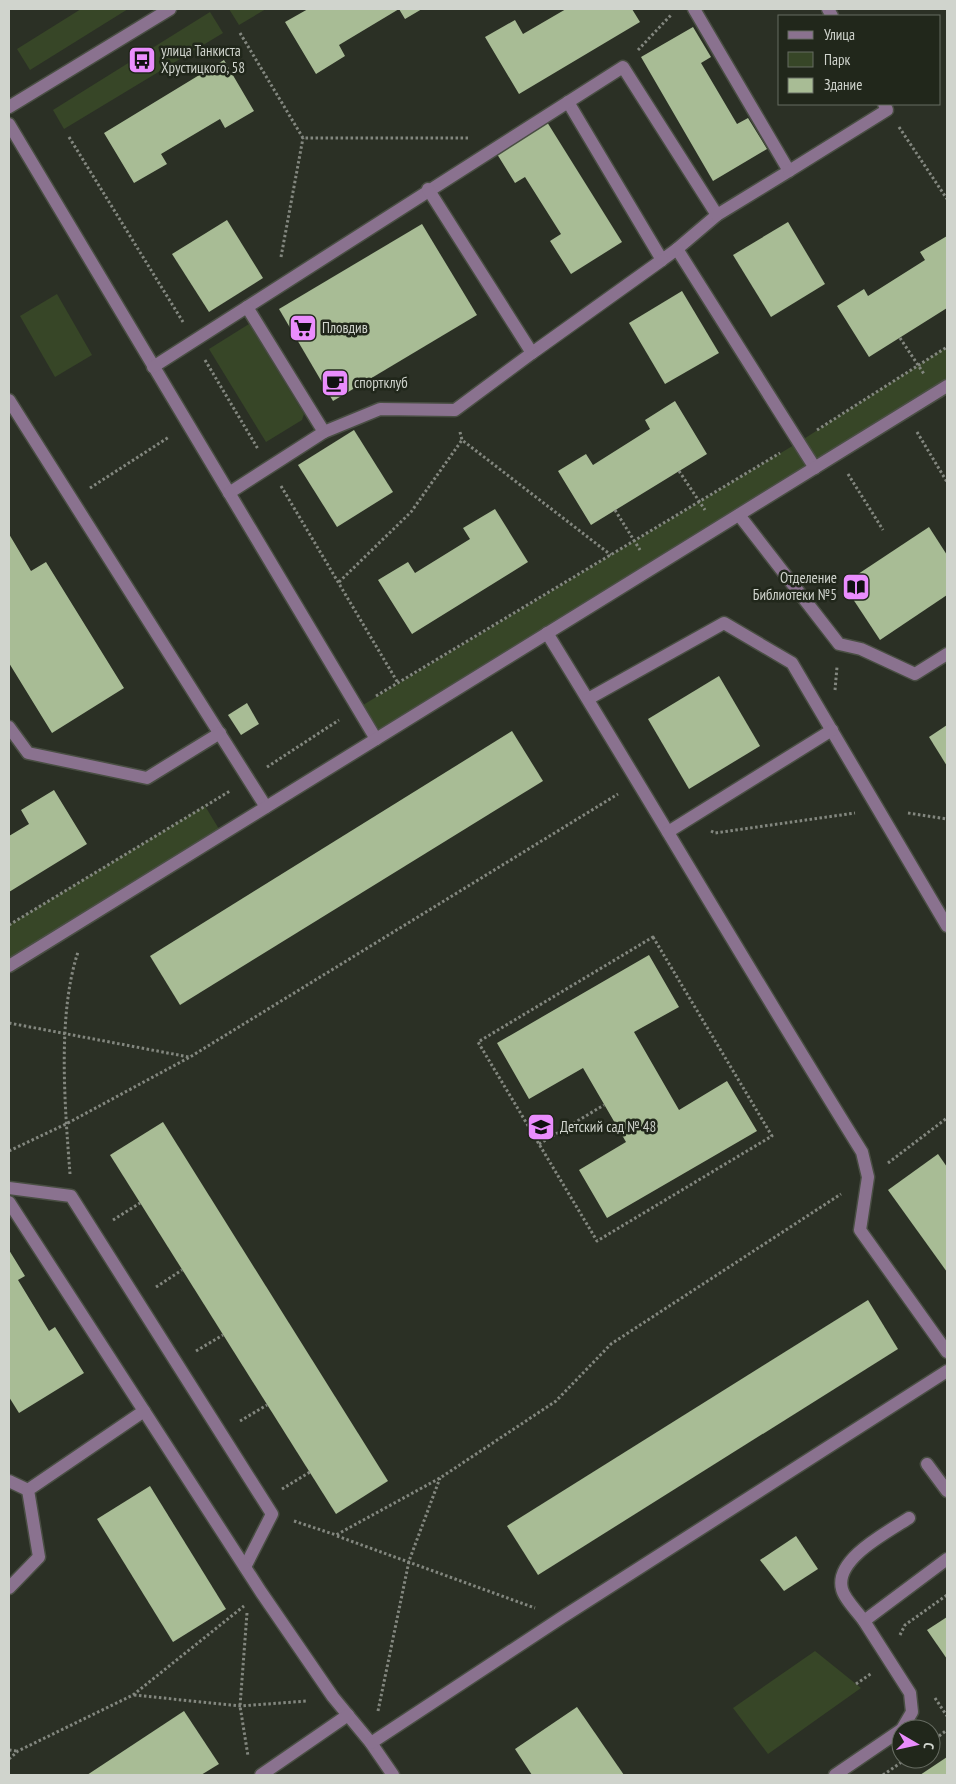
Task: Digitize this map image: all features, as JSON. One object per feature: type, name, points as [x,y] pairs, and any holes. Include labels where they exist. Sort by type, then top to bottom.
[{"type":"street","points":[[9,107],[170,9]]},
{"type":"street","points":[[694,9],[789,171]]},
{"type":"street","points":[[154,367],[428,189],[623,67],[717,215]]},
{"type":"street","points":[[568,102],[662,260]]},
{"type":"street","points":[[229,493],[324,432],[380,409],[455,410],[677,249],[717,215],[887,110],[884,105]]},
{"type":"street","points":[[9,124],[376,739]]},
{"type":"street","points":[[428,189],[532,353]]},
{"type":"street","points":[[677,249],[815,468]]},
{"type":"street","points":[[247,307],[324,432]]},
{"type":"street","points":[[9,966],[942,389]]},
{"type":"street","points":[[9,400],[266,807]]},
{"type":"street","points":[[739,515],[839,644],[861,650],[915,674],[947,654]]},
{"type":"street","points":[[588,699],[724,623],[792,663],[947,926]]},
{"type":"street","points":[[547,633],[770,1005],[862,1152],[868,1177],[860,1230],[947,1352]]},
{"type":"street","points":[[9,727],[28,753],[147,778],[220,733]]},
{"type":"street","points":[[668,832],[690,816],[832,730]]},
{"type":"street","points":[[9,1188],[71,1196],[272,1514],[245,1567]]},
{"type":"street","points":[[9,1202],[245,1567],[333,1698],[371,1743],[393,1775]]},
{"type":"street","points":[[371,1743],[561,1618],[947,1371]]},
{"type":"street","points":[[28,1490],[144,1411]]},
{"type":"street","points":[[927,1464],[947,1490]]},
{"type":"street","points":[[9,1481],[28,1490]]},
{"type":"street","points":[[9,1588],[39,1556],[28,1490]]},
{"type":"street","points":[[907,1719],[912,1712],[910,1693],[842,1590],[841,1576],[856,1554],[909,1518]]},
{"type":"street","points":[[864,1621],[947,1559]]},
{"type":"street","points":[[261,1775],[348,1716]]},
{"type":"street","points":[[835,1775],[891,1736]]},
{"type":"path","points":[[623,67],[677,9]]},
{"type":"path","points":[[240,33],[303,138],[276,289]]},
{"type":"path","points":[[69,137],[194,341],[398,683]]},
{"type":"path","points":[[303,138],[471,138]]},
{"type":"path","points":[[912,147],[947,199]]},
{"type":"path","points":[[900,338],[918,366],[942,389]]},
{"type":"path","points":[[9,925],[249,780],[398,683],[799,442],[947,347]]},
{"type":"path","points":[[455,410],[462,440],[611,555]]},
{"type":"path","points":[[904,412],[947,482]]},
{"type":"path","points":[[72,500],[188,425]]},
{"type":"path","points":[[339,582],[411,512],[462,440]]},
{"type":"path","points":[[836,455],[883,530]]},
{"type":"path","points":[[679,471],[718,528]]},
{"type":"path","points":[[615,510],[652,569]]},
{"type":"path","points":[[9,1151],[66,1124],[190,1057],[624,791]]},
{"type":"path","points":[[690,816],[715,834],[878,809],[947,819]]},
{"type":"path","points":[[71,1196],[66,1124],[66,1034],[72,970],[90,916]]},
{"type":"path","points":[[653,937],[772,1136],[597,1241],[539,1144],[478,1042],[653,937]]},
{"type":"path","points":[[9,1023],[190,1057]]},
{"type":"path","points":[[539,1144],[604,1105]]},
{"type":"path","points":[[336,1535],[440,1478],[556,1401],[611,1344],[868,1177],[947,1118]]},
{"type":"path","points":[[94,1232],[140,1203]]},
{"type":"path","points":[[137,1299],[182,1270]]},
{"type":"path","points":[[176,1362],[223,1335]]},
{"type":"path","points":[[221,1433],[267,1405]]},
{"type":"path","points":[[263,1500],[310,1472]]},
{"type":"path","points":[[371,1743],[409,1561],[440,1478]]},
{"type":"path","points":[[272,1514],[409,1561],[561,1618]]},
{"type":"path","points":[[900,1639],[900,1633],[905,1625],[947,1596]]},
{"type":"path","points":[[9,1759],[18,1751],[133,1695],[248,1603],[240,1706],[248,1758]]},
{"type":"path","points":[[931,1692],[947,1716]]},
{"type":"path","points":[[133,1695],[240,1706],[333,1698]]},
{"type":"path","points":[[9,1750],[18,1751]]},
{"type":"green space","points":[[81,9],[128,9],[30,70],[17,49]]},
{"type":"green space","points":[[229,9],[266,9],[239,25]]},
{"type":"green space","points":[[210,12],[223,33],[64,129],[53,110]]},
{"type":"green space","points":[[57,294],[92,355],[55,377],[20,316]]},
{"type":"green space","points":[[249,324],[304,414],[302,420],[266,442],[209,349]]},
{"type":"green space","points":[[947,347],[947,386],[376,739],[358,708],[799,442]]},
{"type":"green space","points":[[205,806],[222,834],[9,966],[9,925]]},
{"type":"green space","points":[[815,1651],[861,1688],[768,1754],[733,1708]]},
{"type":"building","points":[[308,9],[399,9],[339,45],[345,56],[316,74],[285,22]]},
{"type":"building","points":[[399,9],[422,9],[405,19]]},
{"type":"building","points":[[566,9],[632,9],[640,22],[519,94],[485,37],[515,20],[523,34]]},
{"type":"building","points":[[693,27],[711,57],[701,63],[737,124],[748,118],[767,149],[713,181],[641,57]]},
{"type":"building","points":[[224,60],[254,111],[225,128],[220,119],[161,154],[167,164],[134,183],[104,133]]},
{"type":"building","points":[[547,122],[622,242],[571,274],[550,241],[561,234],[525,177],[515,183],[497,154]]},
{"type":"building","points":[[227,220],[263,278],[209,312],[172,254]]},
{"type":"building","points":[[788,222],[825,284],[771,317],[733,255]]},
{"type":"building","points":[[422,224],[477,315],[333,401],[279,309]]},
{"type":"building","points":[[947,236],[947,308],[869,357],[837,306],[864,289],[868,296],[925,260],[920,252]]},
{"type":"building","points":[[682,291],[719,353],[665,384],[629,323]]},
{"type":"building","points":[[675,401],[707,454],[591,525],[558,471],[586,454],[593,465],[650,429],[645,420]]},
{"type":"building","points":[[354,430],[393,492],[337,527],[298,465]]},
{"type":"building","points":[[495,509],[528,562],[412,634],[378,580],[408,562],[415,573],[470,539],[463,528]]},
{"type":"building","points":[[929,527],[947,555],[947,595],[880,640],[843,584]]},
{"type":"building","points":[[9,534],[31,571],[46,562],[124,688],[52,733],[9,663]]},
{"type":"building","points":[[719,676],[760,746],[689,789],[648,719]]},
{"type":"building","points":[[247,703],[259,724],[241,735],[228,715]]},
{"type":"building","points":[[947,725],[947,766],[929,737]]},
{"type":"building","points":[[512,731],[543,781],[180,1005],[150,956]]},
{"type":"building","points":[[54,790],[87,844],[9,892],[9,836],[29,824],[21,810]]},
{"type":"building","points":[[649,955],[679,1007],[634,1032],[679,1110],[727,1081],[757,1131],[607,1218],[579,1170],[626,1142],[583,1068],[529,1099],[497,1043]]},
{"type":"building","points":[[163,1122],[388,1481],[336,1514],[110,1155]]},
{"type":"building","points":[[938,1154],[947,1167],[947,1272],[888,1190]]},
{"type":"building","points":[[9,1250],[25,1276],[18,1280],[49,1331],[55,1327],[84,1373],[19,1413],[9,1397]]},
{"type":"building","points":[[868,1300],[898,1349],[538,1575],[507,1526]]},
{"type":"building","points":[[150,1486],[226,1609],[173,1642],[97,1519]]},
{"type":"building","points":[[796,1536],[818,1569],[784,1591],[760,1560]]},
{"type":"building","points":[[947,1617],[947,1659],[927,1630]]},
{"type":"building","points":[[577,1707],[624,1775],[532,1775],[515,1749]]},
{"type":"building","points":[[184,1711],[219,1764],[201,1775],[87,1775]]},
{"type":"building","points":[[947,1757],[947,1775],[920,1775],[929,1769],[941,1769],[941,1761]]},
{"type":"place","name":"улица Танкиста Хрустицкого, 58","points":[[142,60]]},
{"type":"place","name":"Пловдив","points":[[303,328]]},
{"type":"place","name":"спортклуб","points":[[335,383]]},
{"type":"place","name":"Отделение Библиотеки №5","points":[[856,587]]},
{"type":"place","name":"Детский сад № 48","points":[[541,1127]]}]
